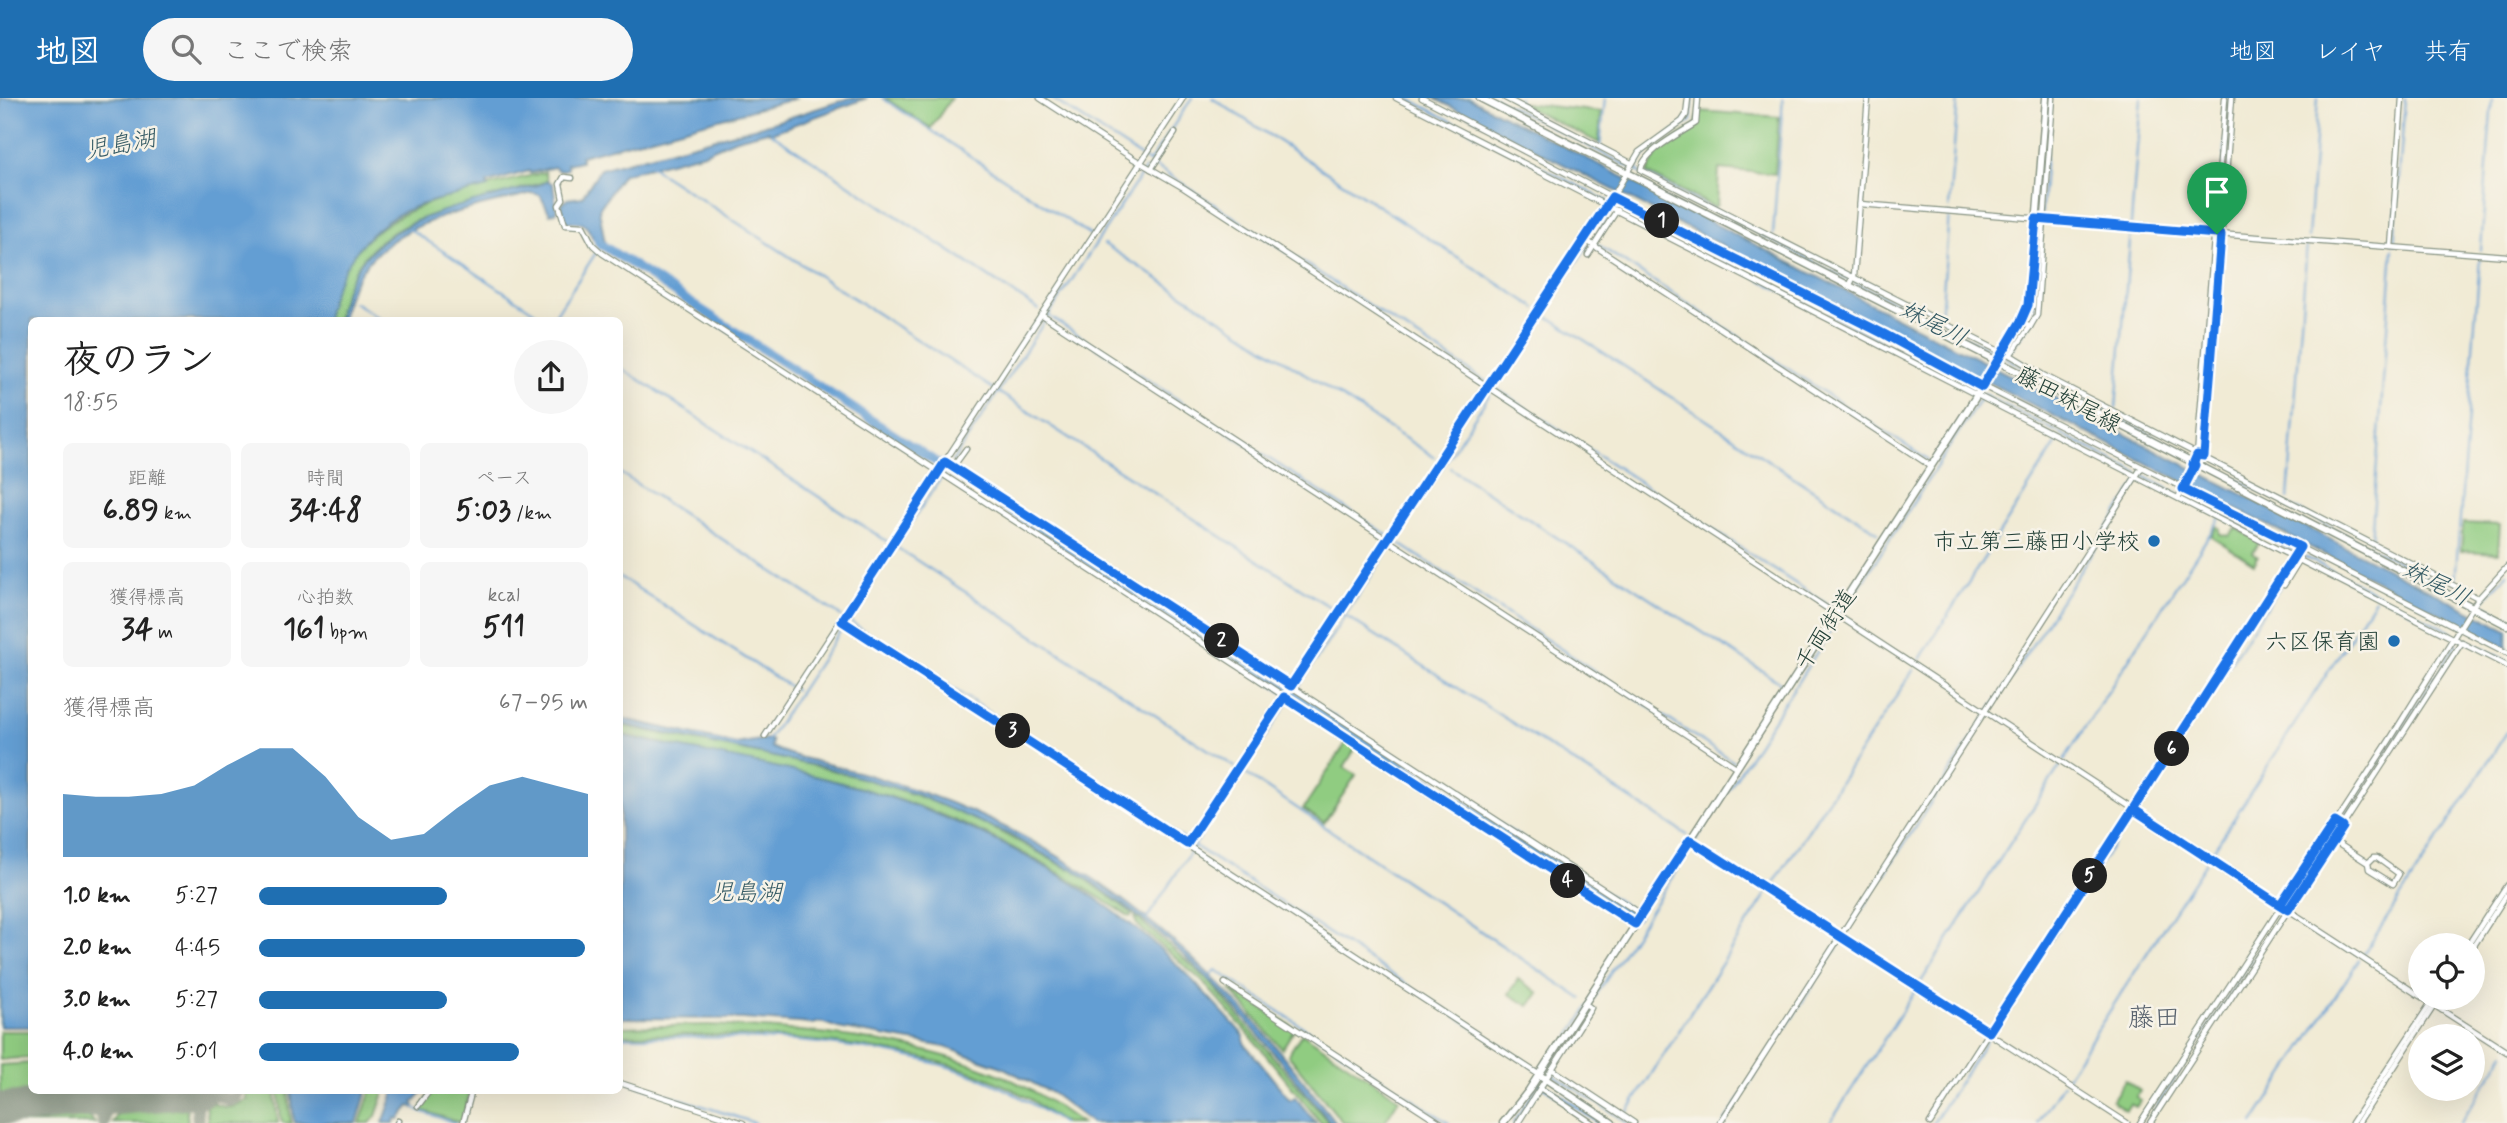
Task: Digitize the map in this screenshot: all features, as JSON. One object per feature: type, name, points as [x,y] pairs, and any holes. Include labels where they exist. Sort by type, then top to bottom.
[{"type":"street","points":[[1040,98],[1147,164],[1488,385],[2408,989]]},
{"type":"street","points":[[1147,164],[1183,98]]},
{"type":"street","points":[[1396,98],[1611,200],[1617,210],[1881,340],[1983,385],[2138,475],[2181,493],[2220,519],[2458,633],[2507,653]]},
{"type":"street","points":[[1422,98],[1881,340],[1973,393]]},
{"type":"street","name":"藤田妹尾線","points":[[1480,98],[1852,282],[1996,363],[2198,459],[2474,604],[2507,625]]},
{"type":"street","points":[[1505,98],[1600,147],[1628,169]]},
{"type":"street","points":[[1688,98],[1684,118],[1644,159],[1641,170],[1772,236],[1852,282],[1999,351]]},
{"type":"street","points":[[1588,255],[1611,200],[1641,150],[1655,146],[1696,123],[1698,98]]},
{"type":"street","points":[[1852,282],[1868,98]]},
{"type":"street","name":"千両街道","points":[[1503,1123],[1587,1005],[1641,914],[1693,842],[1736,767],[1838,617],[1996,363],[2027,324],[2040,220],[2046,98]]},
{"type":"street","points":[[2053,98],[2040,220],[2036,315],[2027,324],[2009,354],[2198,459],[2370,543],[2474,604]]},
{"type":"street","points":[[2218,235],[2225,98]]},
{"type":"street","points":[[2181,493],[2198,459],[2232,98]]},
{"type":"street","points":[[2391,247],[2402,98]]},
{"type":"street","points":[[949,465],[992,389],[1045,316],[1092,237],[1147,164],[1175,133]]},
{"type":"street","points":[[572,178],[564,177],[560,181],[563,199],[559,205],[561,215],[565,225],[583,226],[598,250],[1635,924]]},
{"type":"street","points":[[1860,204],[2218,235],[2507,256]]},
{"type":"street","points":[[1190,845],[1237,768],[1285,696],[1294,688],[1488,385],[1617,210]]},
{"type":"street","points":[[1591,243],[1931,466]]},
{"type":"street","points":[[1045,316],[1736,767]]},
{"type":"street","points":[[1979,396],[2138,475],[2181,493],[2298,555],[2458,633],[2462,642],[2507,666]]},
{"type":"street","points":[[765,736],[844,620],[891,544],[941,473],[966,449]]},
{"type":"street","points":[[949,465],[1641,914]]},
{"type":"street","points":[[1720,1123],[1842,939],[2138,475]]},
{"type":"street","points":[[1930,1123],[2298,555]]},
{"type":"street","points":[[2140,1123],[2330,839],[2474,604],[2507,567]]},
{"type":"street","points":[[844,620],[1538,1074],[1543,1084],[1592,1123]]},
{"type":"street","points":[[2150,1123],[2284,908],[2462,642]]},
{"type":"street","points":[[2330,839],[2368,863],[2369,869],[2393,884],[2399,874],[2377,858],[2368,863]]},
{"type":"street","points":[[1693,842],[2127,1123]]},
{"type":"street","points":[[2478,933],[2507,885]]},
{"type":"street","points":[[2479,933],[2507,894]]},
{"type":"street","points":[[1225,983],[1441,1123]]},
{"type":"street","points":[[1518,1123],[1587,1005]]},
{"type":"street","points":[[2353,1123],[2428,1010]]},
{"type":"street","points":[[2358,1123],[2429,1010]]},
{"type":"street","points":[[2444,1010],[2506,1051]]},
{"type":"street","points":[[1552,1069],[1634,1123]]},
{"type":"street","points":[[623,1084],[743,1123]]},
{"type":"street","points":[[1543,1084],[1612,1123]]},
{"type":"street","points":[[418,1106],[427,1094]]},
{"type":"street","points":[[463,1123],[471,1094]]},
{"type":"green space","points":[[885,98],[951,98],[931,128]]},
{"type":"green space","points":[[1520,104],[1601,112],[1599,143]]},
{"type":"green space","points":[[1699,111],[1779,117],[1775,174],[1719,169],[1717,205],[1714,207],[1647,173],[1656,156],[1652,153],[1696,125]]},
{"type":"green space","points":[[545,172],[548,181],[439,212],[397,230],[380,241],[353,273],[338,317],[327,317],[338,281],[356,251],[380,229],[408,212],[474,189]]},
{"type":"green space","points":[[2463,523],[2500,525],[2498,553],[2461,551]]},
{"type":"green space","points":[[2217,526],[2220,528],[2220,534],[2229,536],[2236,528],[2260,541],[2253,553],[2258,557],[2254,564],[2211,536]]},
{"type":"green space","points":[[623,726],[842,773],[935,802],[993,828],[1068,869],[1071,868],[1133,914],[1130,917],[1023,853],[967,825],[874,792],[623,735]]},
{"type":"green space","points":[[1348,740],[1357,746],[1344,767],[1356,775],[1324,823],[1303,809]]},
{"type":"green space","points":[[1135,916],[1209,981],[1329,1123],[1321,1123],[1201,980],[1143,930],[1136,923]]},
{"type":"green space","points":[[1518,979],[1539,993],[1529,1006],[1509,994]]},
{"type":"green space","points":[[1230,989],[1295,1028],[1282,1049]]},
{"type":"green space","points":[[709,1025],[781,1029],[889,1043],[959,1060],[1005,1077],[1038,1094],[1081,1123],[1065,1123],[1030,1099],[994,1081],[916,1056],[875,1048],[790,1039],[623,1035],[623,1027]]},
{"type":"green space","points":[[0,1031],[28,1031],[28,1057],[0,1060]]},
{"type":"green space","points":[[1302,1033],[1399,1099],[1384,1123],[1343,1123],[1288,1055]]},
{"type":"green space","points":[[28,1063],[28,1093],[0,1096],[0,1065]]},
{"type":"green space","points":[[2125,1080],[2140,1091],[2136,1097],[2141,1100],[2136,1107],[2130,1104],[2126,1110],[2112,1101]]},
{"type":"green space","points":[[246,1094],[274,1094],[278,1123],[208,1123],[206,1103],[227,1107],[247,1100]]},
{"type":"green space","points":[[278,1094],[288,1094],[291,1123],[283,1123]]},
{"type":"green space","points":[[370,1094],[384,1094],[376,1116],[370,1123],[360,1123]]},
{"type":"green space","points":[[430,1094],[470,1094],[461,1123],[421,1110]]},
{"type":"green space","points":[[186,1105],[188,1123],[112,1123],[119,1113],[126,1110]]},
{"type":"green space","points":[[87,1115],[95,1123],[0,1123],[0,1121]]},
{"type":"water","name":"児島湖","points":[[0,98],[797,98],[581,156],[581,161],[567,164],[568,169],[559,171],[554,167],[530,173],[529,171],[487,183],[488,187],[428,202],[402,212],[371,235],[358,250],[337,283],[327,317],[28,317],[28,1027],[0,1027]]},
{"type":"water","points":[[850,98],[867,98],[771,133],[768,131],[736,139],[704,153],[623,174],[599,209],[605,243],[602,248],[581,223],[566,223],[561,205],[567,199],[582,197],[600,169],[772,123]]},
{"type":"water","name":"妹尾川","points":[[1434,98],[1469,98],[2507,630],[2507,648]]},
{"type":"water","points":[[548,181],[553,184],[557,212],[550,214],[540,195],[532,193],[472,208],[414,228],[389,243],[367,263],[352,288],[343,317],[339,317],[346,290],[359,265],[376,246],[398,231],[448,209]]},
{"type":"water","points":[[623,719],[736,744],[766,739],[772,741],[771,747],[788,754],[882,779],[948,802],[1033,842],[1111,891],[1183,950],[1260,1029],[1336,1123],[1331,1123],[1246,1020],[1200,970],[1147,923],[1109,894],[1071,868],[1008,834],[915,794],[831,769],[623,725]]},
{"type":"water","name":"児島湖","points":[[623,736],[851,785],[961,824],[1038,863],[1111,909],[1175,963],[1244,1036],[1244,1043],[1290,1100],[1295,1097],[1316,1123],[1092,1123],[1052,1093],[1002,1067],[945,1047],[838,1028],[821,1022],[812,1024],[743,1019],[623,1018]]},
{"type":"water","points":[[291,1094],[366,1094],[357,1123],[294,1123]]},
{"type":"water","points":[[394,1094],[421,1094],[413,1103],[414,1108],[410,1106],[399,1119],[395,1118],[394,1123],[383,1123]]},
{"type":"waterway","points":[[882,98],[1090,235]]},
{"type":"waterway","points":[[1051,98],[1833,608]]},
{"type":"waterway","points":[[1150,161],[1192,98]]},
{"type":"waterway","points":[[1212,98],[1536,308]]},
{"type":"waterway","points":[[1407,98],[1975,390]]},
{"type":"waterway","points":[[1495,98],[1849,280]]},
{"type":"waterway","points":[[1518,104],[1519,98]]},
{"type":"waterway","points":[[1600,147],[1605,98]]},
{"type":"waterway","points":[[1637,170],[1644,155],[1691,121],[1693,98]]},
{"type":"waterway","points":[[1773,235],[1783,98]]},
{"type":"waterway","points":[[1949,208],[1958,98]]},
{"type":"waterway","points":[[2008,354],[2032,320],[2034,312],[2050,98]]},
{"type":"waterway","points":[[2131,224],[2141,98]]},
{"type":"waterway","points":[[2209,362],[2229,98]]},
{"type":"waterway","points":[[2308,238],[2318,98]]},
{"type":"waterway","points":[[2394,244],[2405,98]]},
{"type":"waterway","points":[[2481,250],[2492,98]]},
{"type":"waterway","points":[[771,133],[1039,310]]},
{"type":"waterway","points":[[651,165],[1336,611]]},
{"type":"waterway","points":[[952,462],[1145,169]]},
{"type":"waterway","points":[[1592,241],[1612,211]]},
{"type":"waterway","points":[[1941,319],[1949,213]]},
{"type":"waterway","points":[[408,228],[542,317]]},
{"type":"waterway","points":[[2116,408],[2131,229]]},
{"type":"waterway","points":[[597,238],[599,243],[1635,916]]},
{"type":"waterway","points":[[1592,241],[1928,460]]},
{"type":"waterway","points":[[2288,498],[2307,243]]},
{"type":"waterway","points":[[1104,244],[1434,457]]},
{"type":"waterway","points":[[554,317],[601,245]]},
{"type":"waterway","points":[[1495,387],[1588,245]]},
{"type":"waterway","points":[[2371,542],[2393,249]]},
{"type":"waterway","points":[[2455,583],[2480,258]]},
{"type":"waterway","points":[[1854,282],[2000,354]]},
{"type":"waterway","points":[[354,302],[377,317]]},
{"type":"waterway","points":[[1046,314],[1396,541]]},
{"type":"waterway","points":[[1549,317],[1879,533]]},
{"type":"waterway","points":[[2005,357],[2047,382],[2507,617]]},
{"type":"waterway","points":[[623,369],[888,542]]},
{"type":"waterway","points":[[1981,393],[2138,473]]},
{"type":"waterway","points":[[1395,539],[1490,394]]},
{"type":"waterway","points":[[1546,1073],[1980,399]]},
{"type":"waterway","points":[[1917,664],[2059,439]]},
{"type":"waterway","points":[[847,620],[948,467]]},
{"type":"waterway","points":[[1450,468],[1782,684]]},
{"type":"waterway","points":[[623,475],[841,616]]},
{"type":"waterway","points":[[1844,937],[2142,475]]},
{"type":"waterway","points":[[2143,476],[2294,552]]},
{"type":"waterway","points":[[2064,760],[2222,515]]},
{"type":"waterway","points":[[1291,698],[1392,544]]},
{"type":"waterway","points":[[1400,544],[1734,762]]},
{"type":"waterway","points":[[893,545],[1235,767]]},
{"type":"waterway","points":[[2299,554],[2453,633]]},
{"type":"waterway","points":[[2283,581],[2299,554]]},
{"type":"waterway","points":[[2481,603],[2507,574]]},
{"type":"waterway","points":[[623,579],[795,690]]},
{"type":"waterway","points":[[2137,807],[2280,586]]},
{"type":"waterway","points":[[2211,854],[2375,599]]},
{"type":"waterway","points":[[1341,613],[1687,835]]},
{"type":"waterway","points":[[846,619],[1534,1067]]},
{"type":"waterway","points":[[768,740],[844,625]]},
{"type":"waterway","points":[[2458,636],[2507,661]]},
{"type":"waterway","points":[[2146,1123],[2457,643]]},
{"type":"waterway","points":[[1770,889],[1914,669]]},
{"type":"waterway","points":[[1146,920],[1287,704]]},
{"type":"waterway","points":[[2363,955],[2507,732]]},
{"type":"waterway","points":[[1830,1123],[2060,766]]},
{"type":"waterway","points":[[1240,770],[1582,999]]},
{"type":"waterway","points":[[1933,1123],[2134,812]]},
{"type":"waterway","points":[[2065,1080],[2206,862]]},
{"type":"waterway","points":[[1626,1114],[1767,893]]},
{"type":"waterway","points":[[2479,933],[2486,922]]},
{"type":"waterway","points":[[1724,1123],[1841,942]]},
{"type":"waterway","points":[[2253,1123],[2359,960]]},
{"type":"waterway","points":[[1211,975],[1216,970],[1449,1123]]},
{"type":"waterway","points":[[623,1037],[790,1041],[917,1059],[986,1080],[1038,1107],[1062,1123]]},
{"type":"waterway","points":[[2460,1123],[2505,1053]]},
{"type":"waterway","points":[[1552,1074],[1628,1123]]},
{"type":"waterway","points":[[623,1080],[755,1123]]},
{"type":"waterway","points":[[1513,1123],[1540,1083]]},
{"type":"waterway","points":[[1540,1083],[1601,1123]]},
{"type":"waterway","points":[[2038,1123],[2063,1084]]},
{"type":"waterway","points":[[414,1107],[455,1123]]},
{"type":"taxiway","points":[[196,1094],[198,1123]]},
{"type":"taxiway","points":[[216,1094],[229,1100],[237,1094]]},
{"type":"taxiway","points":[[104,1121],[110,1106],[125,1098]]},
{"type":"taxiway","points":[[83,1102],[99,1109],[104,1123]]},
{"type":"runway","points":[[0,1109],[169,1094]]},
{"type":"place","name":"市立第三藤田小学校","points":[[2154,541]]},
{"type":"place","name":"六区保育園","points":[[2394,641]]},
{"type":"district","name":"藤田","points":[[2154,1017]]},
{"type":"route","points":[[2217,234],[2036,219],[2028,305],[1982,387],[1884,334],[1612,197],[1291,686],[945,462],[842,621],[1187,844],[1284,697],[1635,924],[1690,840],[1989,1032],[2133,809],[2280,905],[2335,822],[2343,827],[2288,910],[2280,905],[2228,871],[2133,809],[2300,547],[2183,489],[2197,455],[2204,456],[2221,235],[2217,234]]}]
